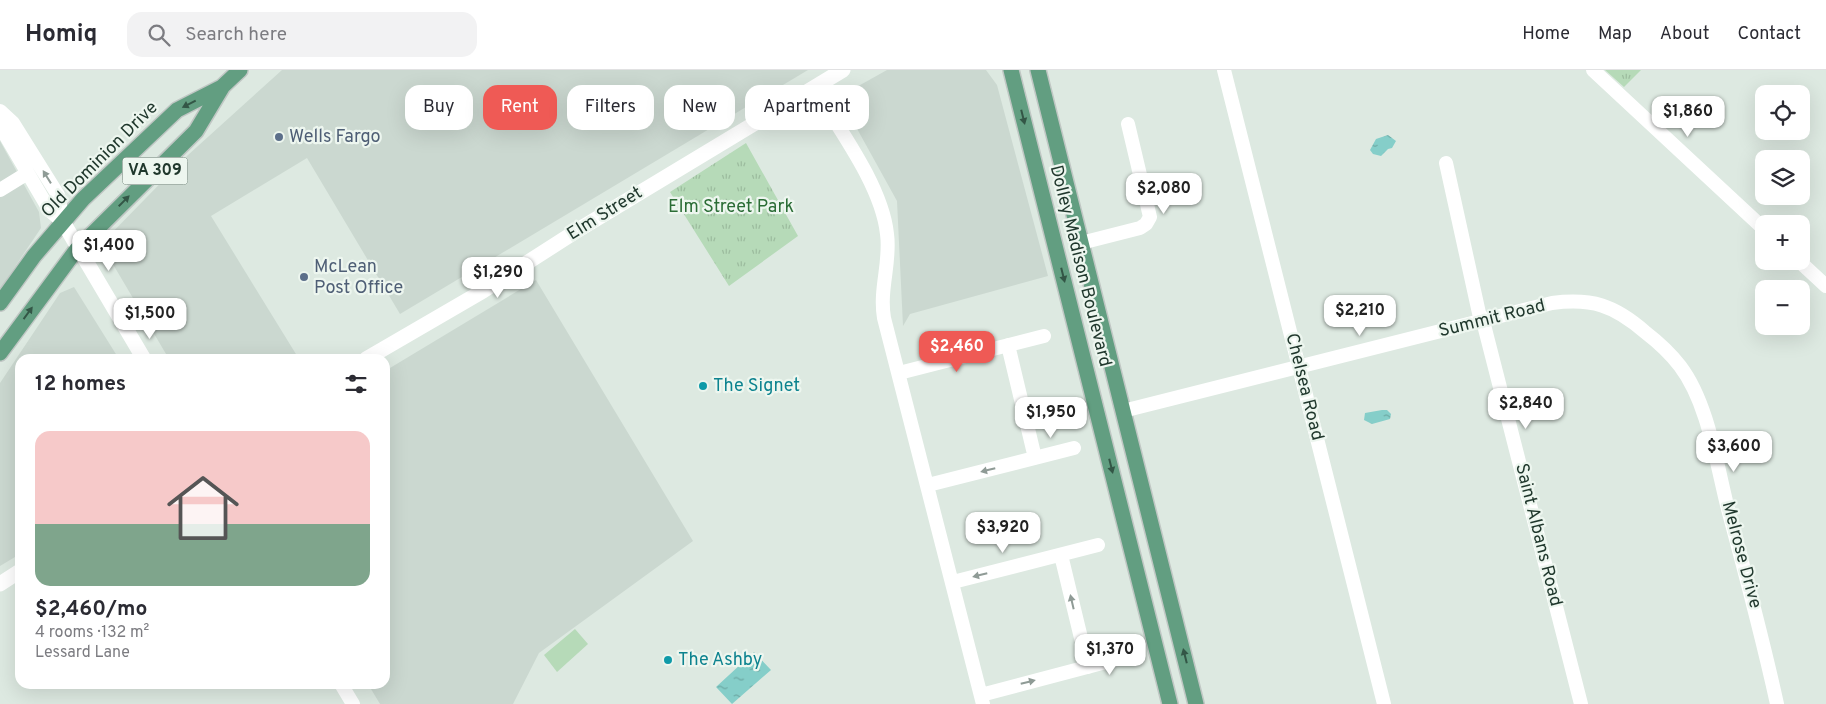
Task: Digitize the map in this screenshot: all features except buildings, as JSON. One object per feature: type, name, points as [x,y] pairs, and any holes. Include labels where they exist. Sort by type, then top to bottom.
[{"type":"main road","name":"Old Dominion Drive","points":[[0,302],[83,199],[177,110],[223,86],[240,70]]},
{"type":"main road","name":"Dolley Madison Boulevard","points":[[1011,70],[1170,704]]},
{"type":"main road","name":"Dolley Madison Boulevard","points":[[1038,70],[1196,704]]},
{"type":"main road","name":"Old Dominion Drive","points":[[0,353],[77,249],[196,131],[223,86]]},
{"type":"street","name":"Elm Street","points":[[819,85],[844,70]]},
{"type":"street","name":"Chelsea Road","points":[[1224,70],[1384,704]]},
{"type":"street","points":[[1592,70],[1755,221]]},
{"type":"street","points":[[0,111],[13,123],[58,195],[63,222],[77,249],[141,354]]},
{"type":"street","points":[[1081,243],[1140,228],[1146,224],[1150,217],[1128,124]]},
{"type":"street","points":[[0,126],[26,174],[50,211],[63,222]]},
{"type":"street","name":"Elm Street","points":[[375,354],[483,291],[578,230],[745,130]]},
{"type":"street","points":[[839,130],[873,188],[885,219],[888,246],[882,292],[883,309],[982,699],[1124,657]]},
{"type":"street","name":"Saint Albans Road","points":[[1446,163],[1479,313],[1484,321],[1581,704]]},
{"type":"street","points":[[0,190],[26,174]]},
{"type":"street","points":[[1809,270],[1826,286]]},
{"type":"street","name":"Summit Road","points":[[1123,411],[1552,303],[1575,300],[1599,304]]},
{"type":"street","name":"Melrose Drive","points":[[1599,304],[1637,325],[1663,347],[1681,366],[1694,390],[1723,487],[1766,652],[1777,704]]},
{"type":"street","points":[[899,373],[1044,336]]},
{"type":"street","points":[[1008,345],[1035,458]]},
{"type":"street","points":[[928,485],[1074,448]]},
{"type":"street","points":[[953,582],[1098,546]]},
{"type":"street","points":[[1061,555],[1088,667]]},
{"type":"street","points":[[0,584],[15,574]]},
{"type":"street","points":[[344,689],[353,704]]},
{"type":"shaded area","points":[[282,70],[808,70],[783,85],[745,85],[745,108],[735,114],[735,85],[664,85],[664,130],[708,130],[400,314],[307,158],[211,216],[296,354],[166,354],[101,244],[188,155]]},
{"type":"shaded area","points":[[887,70],[986,70],[997,85],[1048,276],[910,314],[903,326],[897,201],[858,130],[869,130],[869,85],[860,85]]},
{"type":"shaded area","points":[[0,141],[39,212],[41,228],[0,289]]},
{"type":"shaded area","points":[[536,280],[693,541],[539,653],[513,704],[380,704],[371,689],[390,689],[390,368]]},
{"type":"shaded area","points":[[74,287],[116,354],[19,354],[60,293]]},
{"type":"shaded area","points":[[15,360],[15,557],[0,566],[0,383]]},
{"type":"green space","points":[[1605,70],[1641,70],[1624,87]]},
{"type":"green space","name":"Elm Street Park","points":[[746,143],[798,236],[729,286],[670,192]]},
{"type":"green space","points":[[575,629],[588,644],[557,672],[544,655]]},
{"type":"water","points":[[1388,135],[1396,141],[1392,148],[1388,149],[1381,156],[1373,154],[1370,150],[1376,139]]},
{"type":"water","points":[[1387,410],[1391,414],[1390,419],[1372,424],[1364,420],[1365,413]]},
{"type":"water","points":[[754,652],[771,670],[732,704],[716,687]]},
{"type":"place","name":"Wells Fargo","points":[[279,137]]},
{"type":"place","name":"McLean Post Office","points":[[304,277]]},
{"type":"place","name":"The Signet","points":[[703,386]]},
{"type":"place","name":"The Ashby","points":[[668,660]]}]
